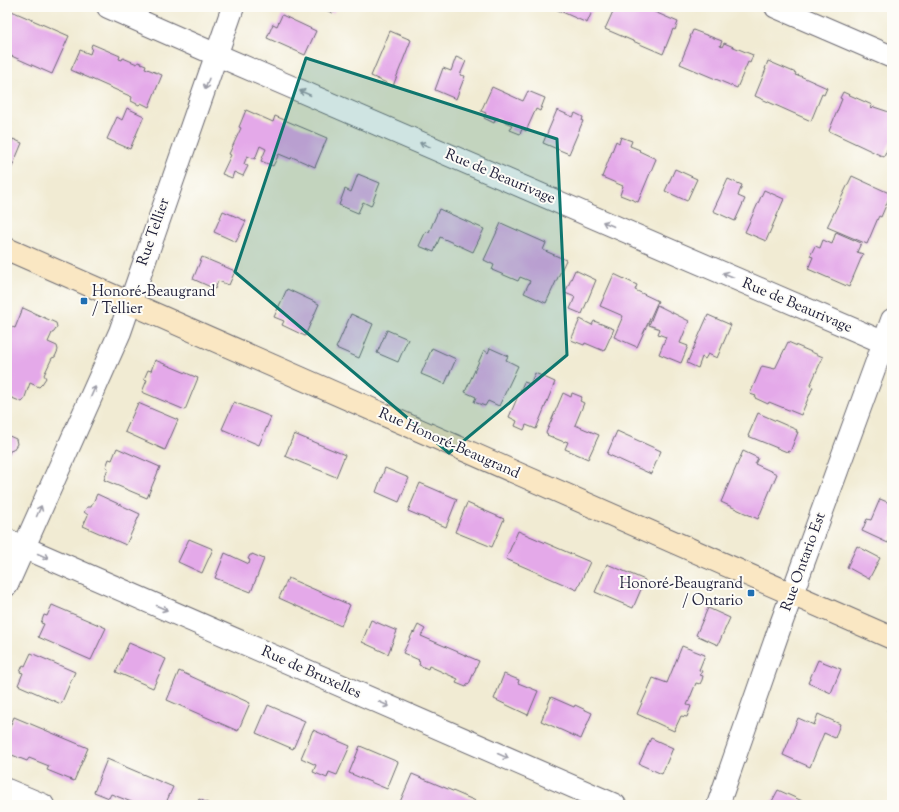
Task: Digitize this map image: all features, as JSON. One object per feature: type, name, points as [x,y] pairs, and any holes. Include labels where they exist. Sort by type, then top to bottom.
[{"type":"street","name":"Rue de Beaurivage","points":[[108,7],[888,345]]},
{"type":"street","name":"Rue Tellier","points":[[7,585],[15,544],[120,332],[233,7]]},
{"type":"street","points":[[776,7],[892,57]]},
{"type":"street","name":"Rue Honoré-Beaugrand","points":[[7,249],[892,638]]},
{"type":"street","name":"Rue Ontario Est","points":[[718,805],[792,594],[888,345],[892,320]]},
{"type":"street","name":"Rue de Bruxelles","points":[[15,544],[615,805]]},
{"type":"street","points":[[7,790],[43,805]]},
{"type":"highlighted area","points":[[306,58],[557,139],[567,355],[449,453],[235,272]]},
{"type":"building","points":[[324,7],[336,7],[333,13],[323,9]]},
{"type":"building","points":[[551,7],[594,7],[587,23]]},
{"type":"building","points":[[615,7],[644,7],[647,8],[646,10],[650,10],[678,22],[675,30],[673,29],[663,54],[605,29]]},
{"type":"building","points":[[7,9],[69,36],[52,74],[7,54]]},
{"type":"building","points":[[282,15],[316,31],[305,55],[267,38],[273,24],[277,26]]},
{"type":"building","points":[[693,30],[722,41],[720,46],[722,47],[724,43],[753,55],[750,63],[748,62],[737,88],[680,64]]},
{"type":"building","points":[[390,31],[411,40],[393,86],[371,76]]},
{"type":"building","points":[[92,44],[120,56],[119,59],[122,60],[123,58],[137,64],[138,62],[146,65],[145,68],[162,75],[149,107],[141,103],[139,105],[131,101],[132,97],[71,70],[80,50],[90,54]]},
{"type":"building","points":[[456,57],[466,61],[460,75],[465,76],[456,99],[435,90],[443,68],[451,71]]},
{"type":"building","points":[[768,61],[796,73],[795,75],[827,88],[824,95],[822,94],[811,121],[755,96]]},
{"type":"building","points":[[492,87],[523,101],[528,91],[545,98],[540,111],[536,109],[526,131],[522,129],[520,134],[510,130],[512,125],[496,118],[494,123],[484,118],[486,113],[481,111]]},
{"type":"building","points":[[843,92],[872,105],[872,109],[874,107],[892,113],[892,138],[884,157],[829,131],[842,99],[840,98]]},
{"type":"building","points":[[127,108],[144,116],[130,149],[107,139],[117,117],[122,120]]},
{"type":"building","points":[[246,110],[273,122],[275,116],[327,138],[315,167],[292,157],[291,159],[279,154],[273,166],[261,161],[266,149],[260,146],[255,159],[247,156],[244,164],[248,166],[243,176],[234,172],[232,178],[222,174],[231,155],[229,154],[241,128],[239,127]]},
{"type":"building","points":[[557,110],[573,117],[575,113],[583,117],[583,121],[569,154],[543,143]]},
{"type":"building","points":[[621,137],[632,141],[630,146],[656,159],[638,202],[620,195],[623,186],[602,177],[616,141],[619,143]]},
{"type":"building","points":[[13,139],[22,143],[7,179],[7,148],[9,149]]},
{"type":"building","points":[[675,169],[697,179],[687,201],[665,191]]},
{"type":"building","points":[[358,174],[380,183],[371,206],[363,202],[358,213],[339,205],[345,189],[351,192]]},
{"type":"building","points":[[852,176],[889,193],[888,195],[890,196],[881,217],[879,216],[878,218],[867,244],[827,227]]},
{"type":"building","points":[[728,179],[742,185],[738,196],[745,199],[735,221],[713,211]]},
{"type":"building","points":[[764,190],[784,199],[766,241],[745,232]]},
{"type":"building","points":[[439,209],[484,229],[473,252],[440,237],[434,252],[419,246],[426,231],[429,232]]},
{"type":"building","points":[[223,211],[246,221],[236,242],[214,232]]},
{"type":"building","points":[[501,223],[546,243],[543,250],[566,260],[546,303],[524,293],[530,281],[520,277],[518,281],[492,270],[494,265],[484,260]]},
{"type":"building","points":[[836,232],[861,243],[857,252],[863,254],[849,287],[808,269],[813,257],[810,256],[815,246],[820,248],[823,240],[832,244]]},
{"type":"building","points":[[202,257],[235,271],[229,285],[218,281],[215,289],[193,279]]},
{"type":"building","points":[[575,270],[596,280],[582,314],[570,309],[575,297],[565,293]]},
{"type":"building","points":[[614,274],[637,285],[635,290],[658,301],[637,347],[614,337],[623,316],[600,306]]},
{"type":"building","points":[[287,289],[319,304],[305,336],[282,325],[284,321],[274,317]]},
{"type":"building","points":[[657,305],[689,321],[680,343],[688,346],[681,363],[659,354],[666,337],[658,334],[660,329],[649,325]]},
{"type":"building","points":[[23,308],[56,323],[57,327],[52,333],[48,342],[57,346],[58,350],[55,357],[52,358],[44,375],[46,378],[42,384],[39,387],[30,383],[22,402],[7,396],[7,332],[10,326],[15,328]]},
{"type":"building","points":[[351,314],[373,324],[359,358],[336,348]]},
{"type":"building","points":[[708,315],[731,325],[717,358],[708,354],[705,359],[702,357],[698,368],[687,363]]},
{"type":"building","points":[[580,319],[592,325],[594,321],[614,329],[604,351],[585,343],[584,345],[571,340]]},
{"type":"building","points":[[387,330],[408,339],[398,362],[377,353]]},
{"type":"building","points":[[788,342],[823,357],[810,386],[813,387],[801,415],[769,402],[768,404],[750,394],[762,366],[775,369]]},
{"type":"building","points":[[432,348],[456,359],[445,384],[421,374]]},
{"type":"building","points":[[490,348],[508,356],[506,360],[518,366],[499,406],[488,401],[485,406],[474,402],[476,397],[465,392],[484,350],[488,353]]},
{"type":"building","points":[[155,360],[198,378],[185,410],[142,392],[147,380],[144,379],[148,370],[151,371]]},
{"type":"building","points":[[535,373],[555,382],[536,429],[526,425],[524,430],[515,426],[517,421],[509,417],[524,382],[530,384]]},
{"type":"building","points":[[563,393],[571,397],[572,393],[582,397],[580,401],[584,403],[575,425],[599,435],[588,459],[565,449],[568,442],[564,442],[547,435],[548,434],[546,433]]},
{"type":"building","points":[[234,402],[271,417],[259,445],[222,429]]},
{"type":"building","points":[[138,403],[178,420],[165,450],[125,432]]},
{"type":"building","points":[[758,413],[797,430],[796,432],[798,432],[790,452],[748,436]]},
{"type":"building","points":[[617,431],[661,451],[651,474],[607,454]]},
{"type":"building","points":[[294,434],[345,455],[336,477],[285,456]]},
{"type":"building","points":[[7,435],[16,439],[17,444],[13,450],[10,451],[7,459]]},
{"type":"building","points":[[117,448],[160,467],[147,498],[104,480],[109,459],[112,460]]},
{"type":"building","points":[[743,451],[758,458],[755,464],[777,474],[758,519],[721,502]]},
{"type":"building","points":[[385,468],[409,478],[399,502],[376,492]]},
{"type":"building","points":[[420,483],[457,499],[446,527],[408,511]]},
{"type":"building","points":[[97,494],[140,514],[126,545],[83,526],[88,515],[84,512],[87,507],[91,507]]},
{"type":"building","points":[[880,499],[892,504],[892,534],[888,543],[862,531],[867,519],[871,520]]},
{"type":"building","points":[[467,503],[504,519],[492,547],[455,532]]},
{"type":"building","points":[[518,531],[590,562],[577,590],[506,559]]},
{"type":"building","points":[[189,539],[213,549],[202,573],[178,562]]},
{"type":"building","points":[[857,546],[880,558],[869,579],[847,567]]},
{"type":"building","points":[[225,553],[249,564],[250,560],[248,559],[252,554],[264,559],[251,592],[215,578]]},
{"type":"building","points":[[607,564],[645,580],[633,608],[595,592]]},
{"type":"building","points":[[288,578],[350,605],[341,626],[279,598]]},
{"type":"building","points":[[52,605],[106,628],[91,660],[38,637],[44,624],[41,623],[44,615],[47,616]]},
{"type":"building","points":[[708,608],[730,618],[718,645],[696,635]]},
{"type":"building","points":[[371,620],[397,631],[388,654],[362,642]]},
{"type":"building","points":[[418,625],[425,629],[421,636],[479,661],[469,684],[468,683],[466,687],[456,683],[458,679],[429,666],[428,669],[419,665],[419,660],[403,653]]},
{"type":"building","points":[[129,643],[166,659],[153,688],[116,672]]},
{"type":"building","points":[[682,646],[705,655],[699,670],[702,671],[700,675],[703,676],[702,680],[700,684],[696,683],[687,705],[691,706],[687,717],[681,716],[674,731],[637,714],[653,678],[667,683]]},
{"type":"building","points":[[31,653],[75,672],[61,704],[18,685],[23,673],[20,672],[23,665],[25,666]]},
{"type":"building","points":[[818,660],[841,669],[831,693],[808,683]]},
{"type":"building","points":[[179,671],[250,703],[238,731],[167,700]]},
{"type":"building","points":[[504,674],[519,680],[518,683],[538,691],[528,715],[494,699]]},
{"type":"building","points":[[551,697],[574,707],[575,705],[592,713],[581,739],[541,721]]},
{"type":"building","points":[[892,699],[892,714],[887,711]]},
{"type":"building","points":[[268,705],[305,721],[293,749],[256,733]]},
{"type":"building","points":[[818,714],[840,724],[835,738],[824,733],[810,767],[783,755],[798,718],[814,725]]},
{"type":"building","points":[[14,717],[88,748],[74,781],[47,770],[49,766],[29,758],[27,761],[7,753],[7,733]]},
{"type":"building","points":[[313,730],[350,746],[337,775],[329,772],[327,778],[313,772],[316,765],[301,758]]},
{"type":"building","points":[[651,738],[673,748],[662,774],[639,764]]},
{"type":"building","points":[[360,746],[398,762],[387,789],[349,773]]},
{"type":"building","points":[[107,759],[173,787],[165,805],[139,805],[111,794],[109,798],[94,792]]},
{"type":"building","points":[[412,774],[485,805],[408,805],[400,802]]},
{"type":"building","points":[[778,790],[811,805],[770,805]]},
{"type":"building","points":[[199,799],[212,805],[196,805]]},
{"type":"place","name":"Honoré-Beaugrand / Tellier","points":[[84,301]]},
{"type":"place","name":"Honoré-Beaugrand / Ontario","points":[[751,593]]}]
